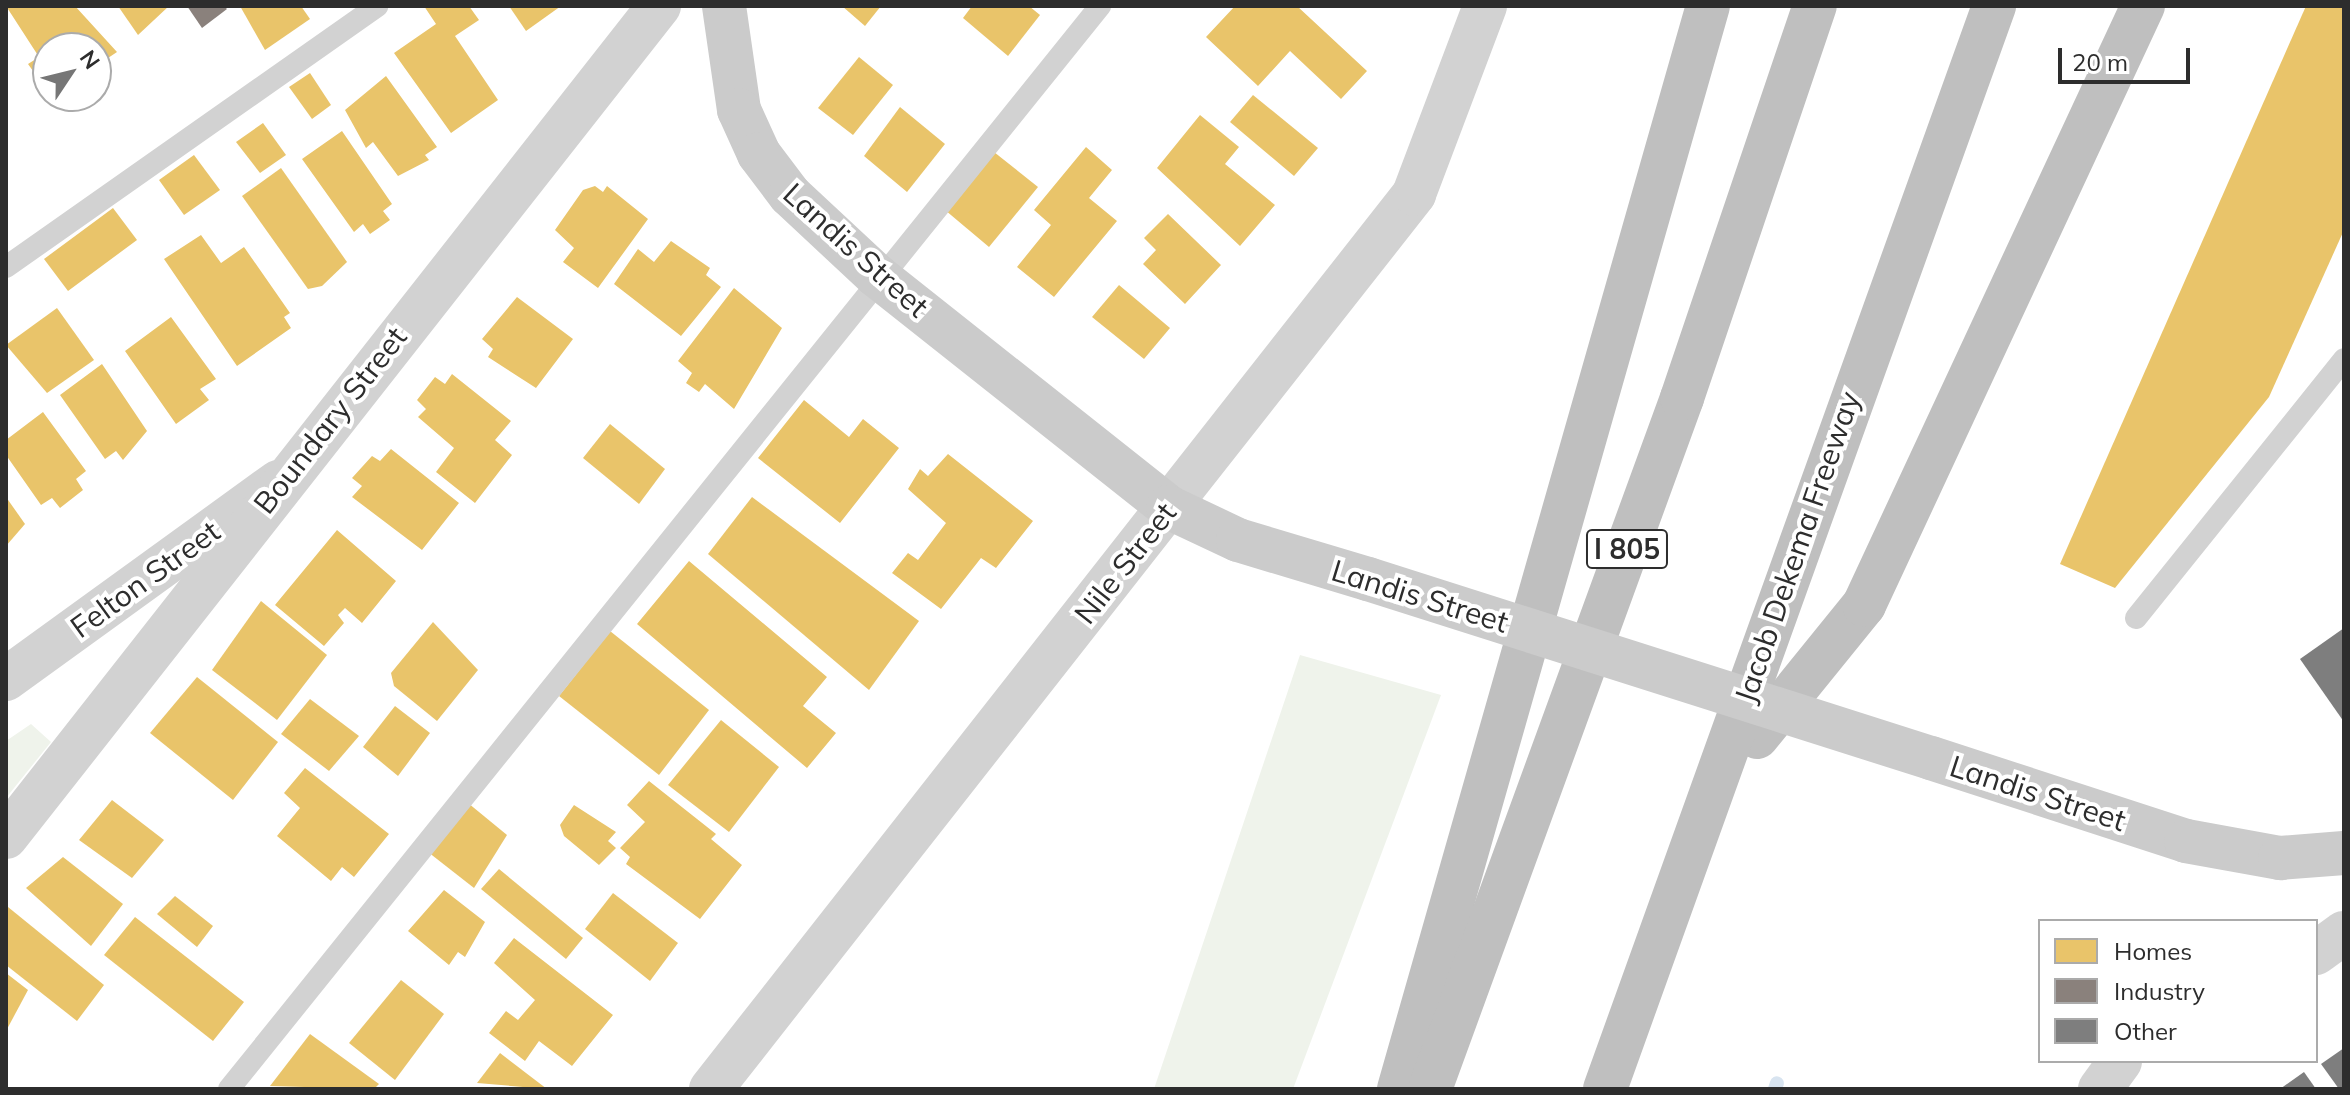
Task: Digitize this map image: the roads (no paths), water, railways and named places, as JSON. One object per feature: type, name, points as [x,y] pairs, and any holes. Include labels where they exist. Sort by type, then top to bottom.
[{"type":"highway","points":[[1399,1089],[1708,6]]},
{"type":"highway","name":"I 805","points":[[1430,1089],[1682,398],[1815,6]]},
{"type":"highway","name":"Jacob Dekema Freeway","points":[[1605,1089],[1994,6]]},
{"type":"highway","points":[[1710,795],[1864,605],[2143,6]]},
{"type":"main road","name":"Landis Street","points":[[724,6],[739,110],[759,154],[790,195],[877,276],[1168,507],[1238,540],[2186,841],[2280,858],[2344,853]]},
{"type":"street","name":"Boundary Street","points":[[6,837],[283,478],[659,6]]},
{"type":"street","name":"Nile Street","points":[[711,1089],[1414,194],[1485,6]]},
{"type":"street","name":"Felton Street","points":[[6,679],[283,478]]},
{"type":"street","points":[[2318,952],[2344,933]]},
{"type":"street","points":[[2100,1089],[2119,1063]]},
{"type":"lane","points":[[6,267],[377,6]]},
{"type":"lane","points":[[229,1089],[877,276],[1100,6]]},
{"type":"lane","points":[[2136,618],[2344,359]]},
{"type":"waterway","points":[[1775,1089],[1777,1083]]}]
